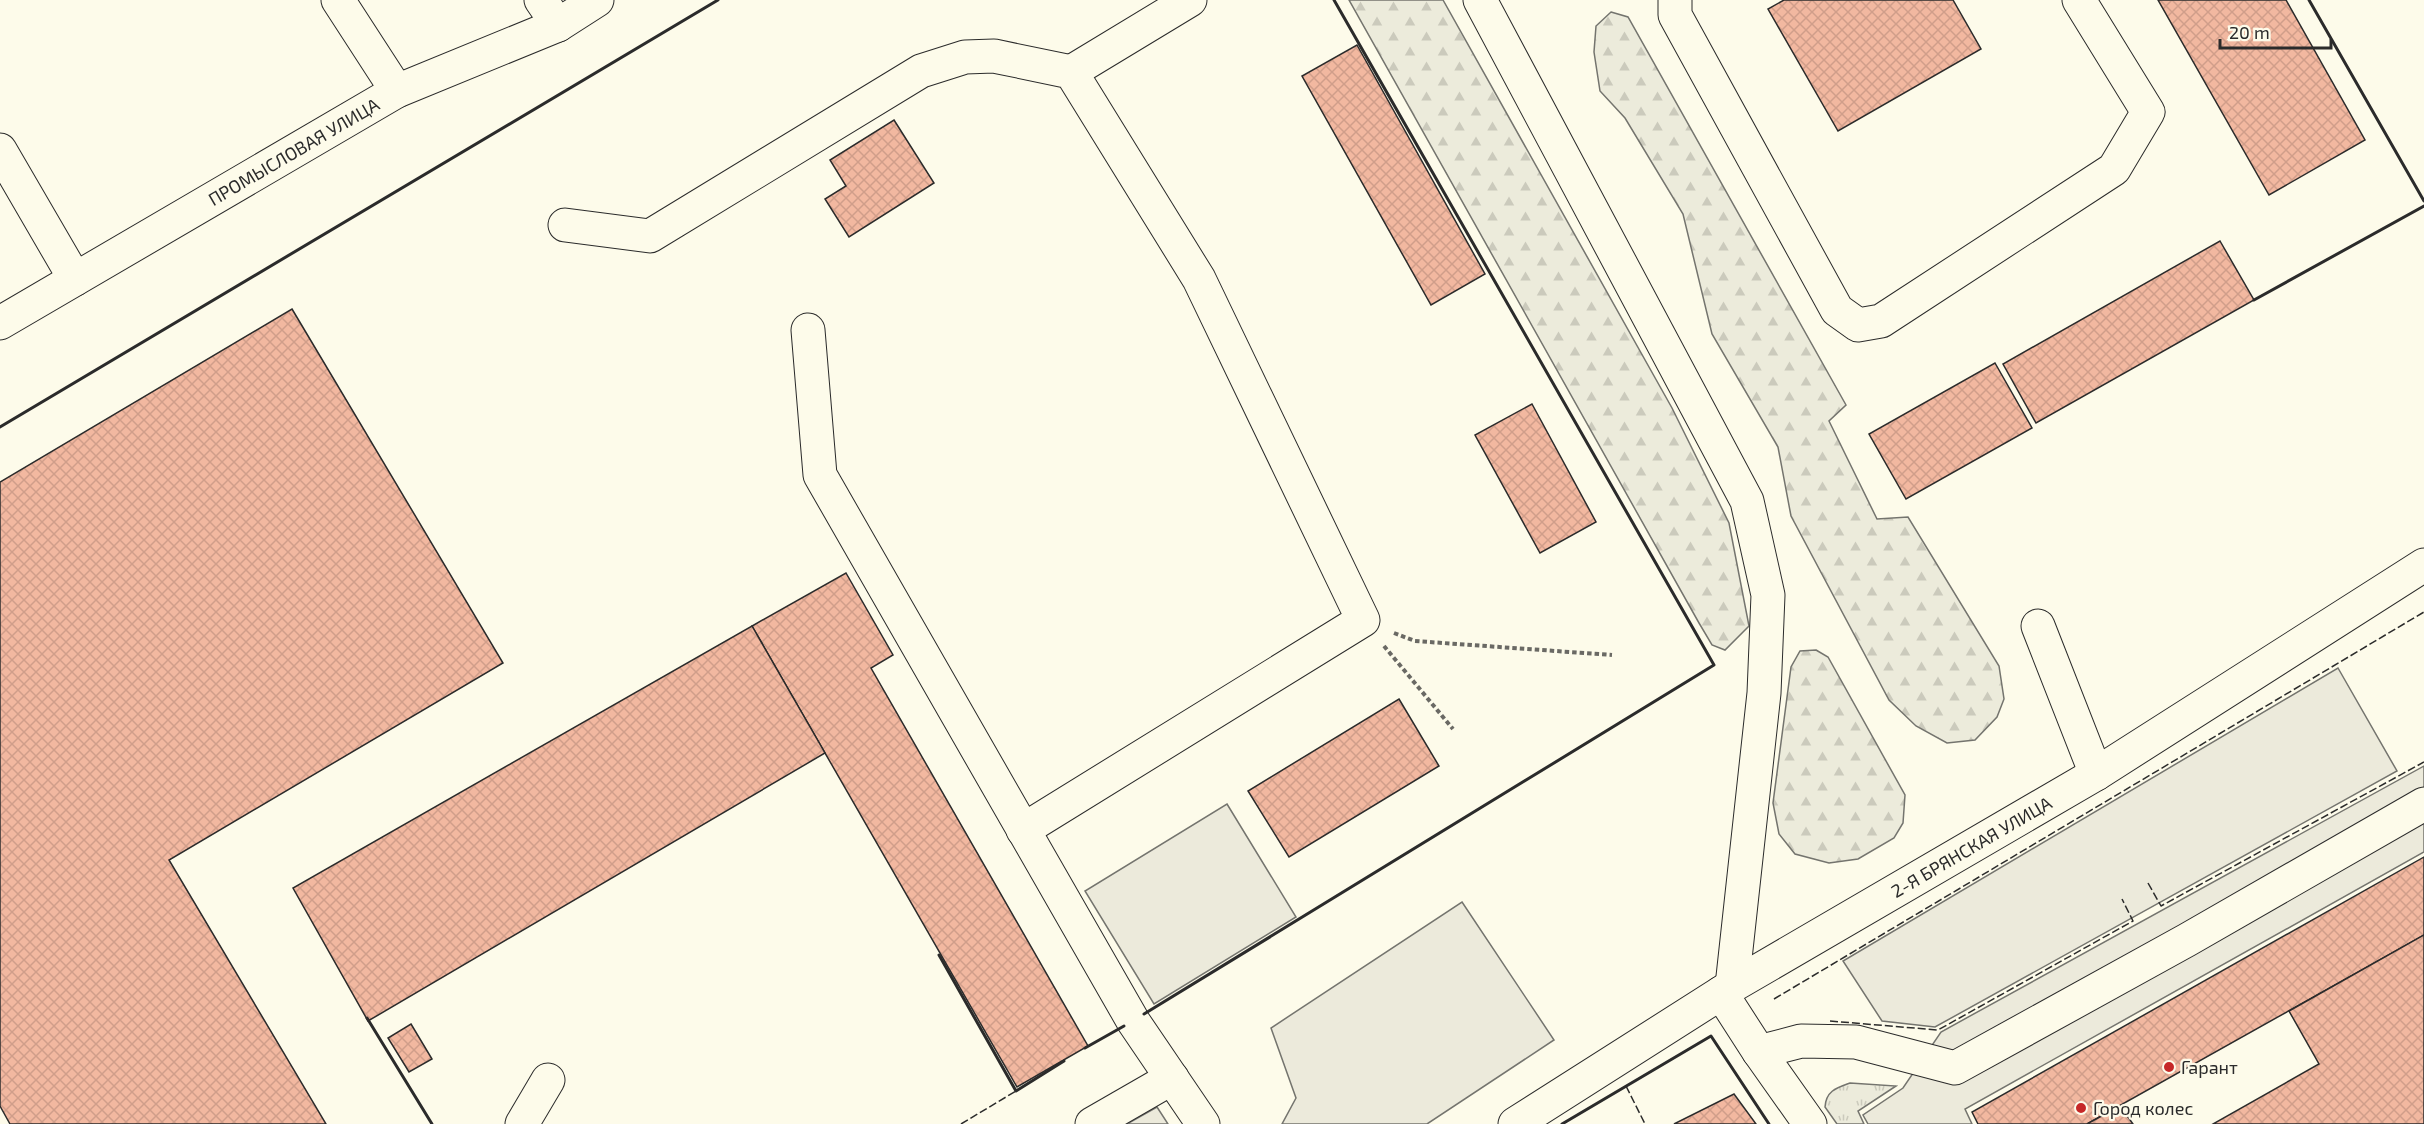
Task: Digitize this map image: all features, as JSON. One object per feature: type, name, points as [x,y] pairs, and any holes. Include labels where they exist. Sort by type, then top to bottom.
[{"type":"street","points":[[338,0],[397,91]]},
{"type":"street","name":"ПРОМЫСЛОВАЯ УЛИЦА","points":[[0,323],[397,91],[550,12],[597,0]]},
{"type":"street","points":[[565,225],[650,236],[921,71],[965,57],[994,56],[1071,72],[1190,0]]},
{"type":"street","points":[[1480,0],[1747,501],[1768,595],[1768,606],[1764,693],[1726,989],[1759,1052],[1810,1124]]},
{"type":"street","points":[[1675,0],[1675,15],[1837,310],[1858,325],[1881,321],[2114,169],[2148,112],[2079,0]]},
{"type":"street","points":[[1023,830],[1363,620],[1199,279],[1071,72]]},
{"type":"street","points":[[0,150],[75,279]]},
{"type":"street","points":[[808,330],[820,475],[1133,1021],[1203,1124]]},
{"type":"street","name":"2-Я БРЯНСКАЯ УЛИЦА","points":[[1515,1124],[1726,989],[2096,774],[2424,565]]},
{"type":"street","points":[[2038,626],[2096,774]]},
{"type":"street","points":[[1759,1052],[1801,1041],[1856,1042],[1955,1068],[2177,946],[2424,804]]},
{"type":"street","points":[[1092,1124],[1172,1078]]},
{"type":"street","points":[[522,1124],[548,1080]]},
{"type":"path","points":[[1363,620],[1415,641],[1612,655]]},
{"type":"path","points":[[1363,620],[1453,729]]},
{"type":"green space","points":[[1349,0],[1443,0],[1672,408],[1729,523],[1749,626],[1725,650],[1712,645],[1699,623]]},
{"type":"green space","points":[[1611,12],[1628,17],[1846,405],[1829,421],[1877,519],[1908,517],[1999,666],[2004,699],[1997,717],[1975,740],[1947,743],[1916,726],[1889,700],[1791,516],[1778,447],[1712,334],[1683,214],[1625,118],[1600,91],[1594,52],[1596,26]]},
{"type":"green space","points":[[1816,650],[1828,657],[1905,795],[1903,823],[1894,838],[1858,859],[1829,863],[1795,854],[1779,834],[1773,803],[1791,667],[1800,651]]},
{"type":"green space","points":[[1850,1083],[1896,1086],[1858,1111],[1864,1124],[1837,1124],[1825,1107],[1827,1097],[1833,1091]]},
{"type":"shaded area","points":[[2338,668],[2397,771],[1935,1027],[1882,1021],[1843,961]]},
{"type":"shaded area","points":[[2424,766],[2424,852],[1965,1109],[1972,1124],[1868,1124],[1863,1115],[1903,1088],[1941,1032]]},
{"type":"shaded area","points":[[1227,804],[1296,917],[1154,1004],[1085,891]]},
{"type":"shaded area","points":[[1462,902],[1554,1040],[1427,1124],[1282,1124],[1296,1098],[1271,1028]]},
{"type":"shaded area","points":[[1157,1107],[1168,1124],[1127,1124]]},
{"type":"building","points":[[1784,0],[1953,0],[1981,49],[1838,131],[1768,9]]},
{"type":"building","points":[[2158,0],[2286,0],[2365,140],[2269,195]]},
{"type":"building","points":[[1357,45],[1485,274],[1431,305],[1302,76]]},
{"type":"building","points":[[894,120],[934,183],[849,237],[825,199],[846,186],[830,160]]},
{"type":"building","points":[[2220,241],[2254,300],[2036,423],[2003,364]]},
{"type":"building","points":[[292,309],[503,663],[169,860],[326,1124],[10,1124],[0,1106],[0,482]]},
{"type":"building","points":[[1995,363],[2032,428],[1906,499],[1869,434]]},
{"type":"building","points":[[1532,404],[1596,522],[1540,553],[1475,435]]},
{"type":"building","points":[[846,573],[893,655],[871,668],[1088,1046],[1017,1087],[752,626]]},
{"type":"building","points":[[752,626],[825,753],[368,1021],[293,888]]},
{"type":"building","points":[[1399,699],[1439,766],[1289,857],[1248,791]]},
{"type":"building","points":[[2424,857],[2424,935],[2087,1124],[1978,1124],[1972,1112]]},
{"type":"building","points":[[2424,935],[2424,1124],[2213,1124],[2319,1064],[2289,1011]]},
{"type":"building","points":[[411,1024],[432,1059],[409,1072],[388,1038]]},
{"type":"building","points":[[1734,1094],[1756,1124],[1674,1124]]},
{"type":"building","points":[[2120,1106],[2133,1124],[2087,1124]]},
{"type":"fence","points":[[1774,999],[2424,612]]},
{"type":"fence","points":[[2148,883],[2161,906],[2424,762]]},
{"type":"fence","points":[[1830,1021],[1938,1030],[2133,921],[2122,899]]},
{"type":"fence","points":[[1626,1086],[1645,1124]]},
{"type":"fence","points":[[961,1124],[1016,1091]]},
{"type":"wall","points":[[0,427],[718,0]]},
{"type":"wall","points":[[1144,1014],[1714,665],[1334,0]]},
{"type":"wall","points":[[2309,0],[2424,201]]},
{"type":"wall","points":[[2254,300],[2424,206]]},
{"type":"wall","points":[[939,955],[1016,1091],[1064,1061]]},
{"type":"wall","points":[[367,1018],[432,1124]]},
{"type":"wall","points":[[1085,1048],[1124,1026]]},
{"type":"wall","points":[[1562,1124],[1711,1036],[1769,1124]]},
{"type":"place","name":"Гарант","points":[[2169,1067]]},
{"type":"place","name":"Город колес","points":[[2081,1108]]}]
